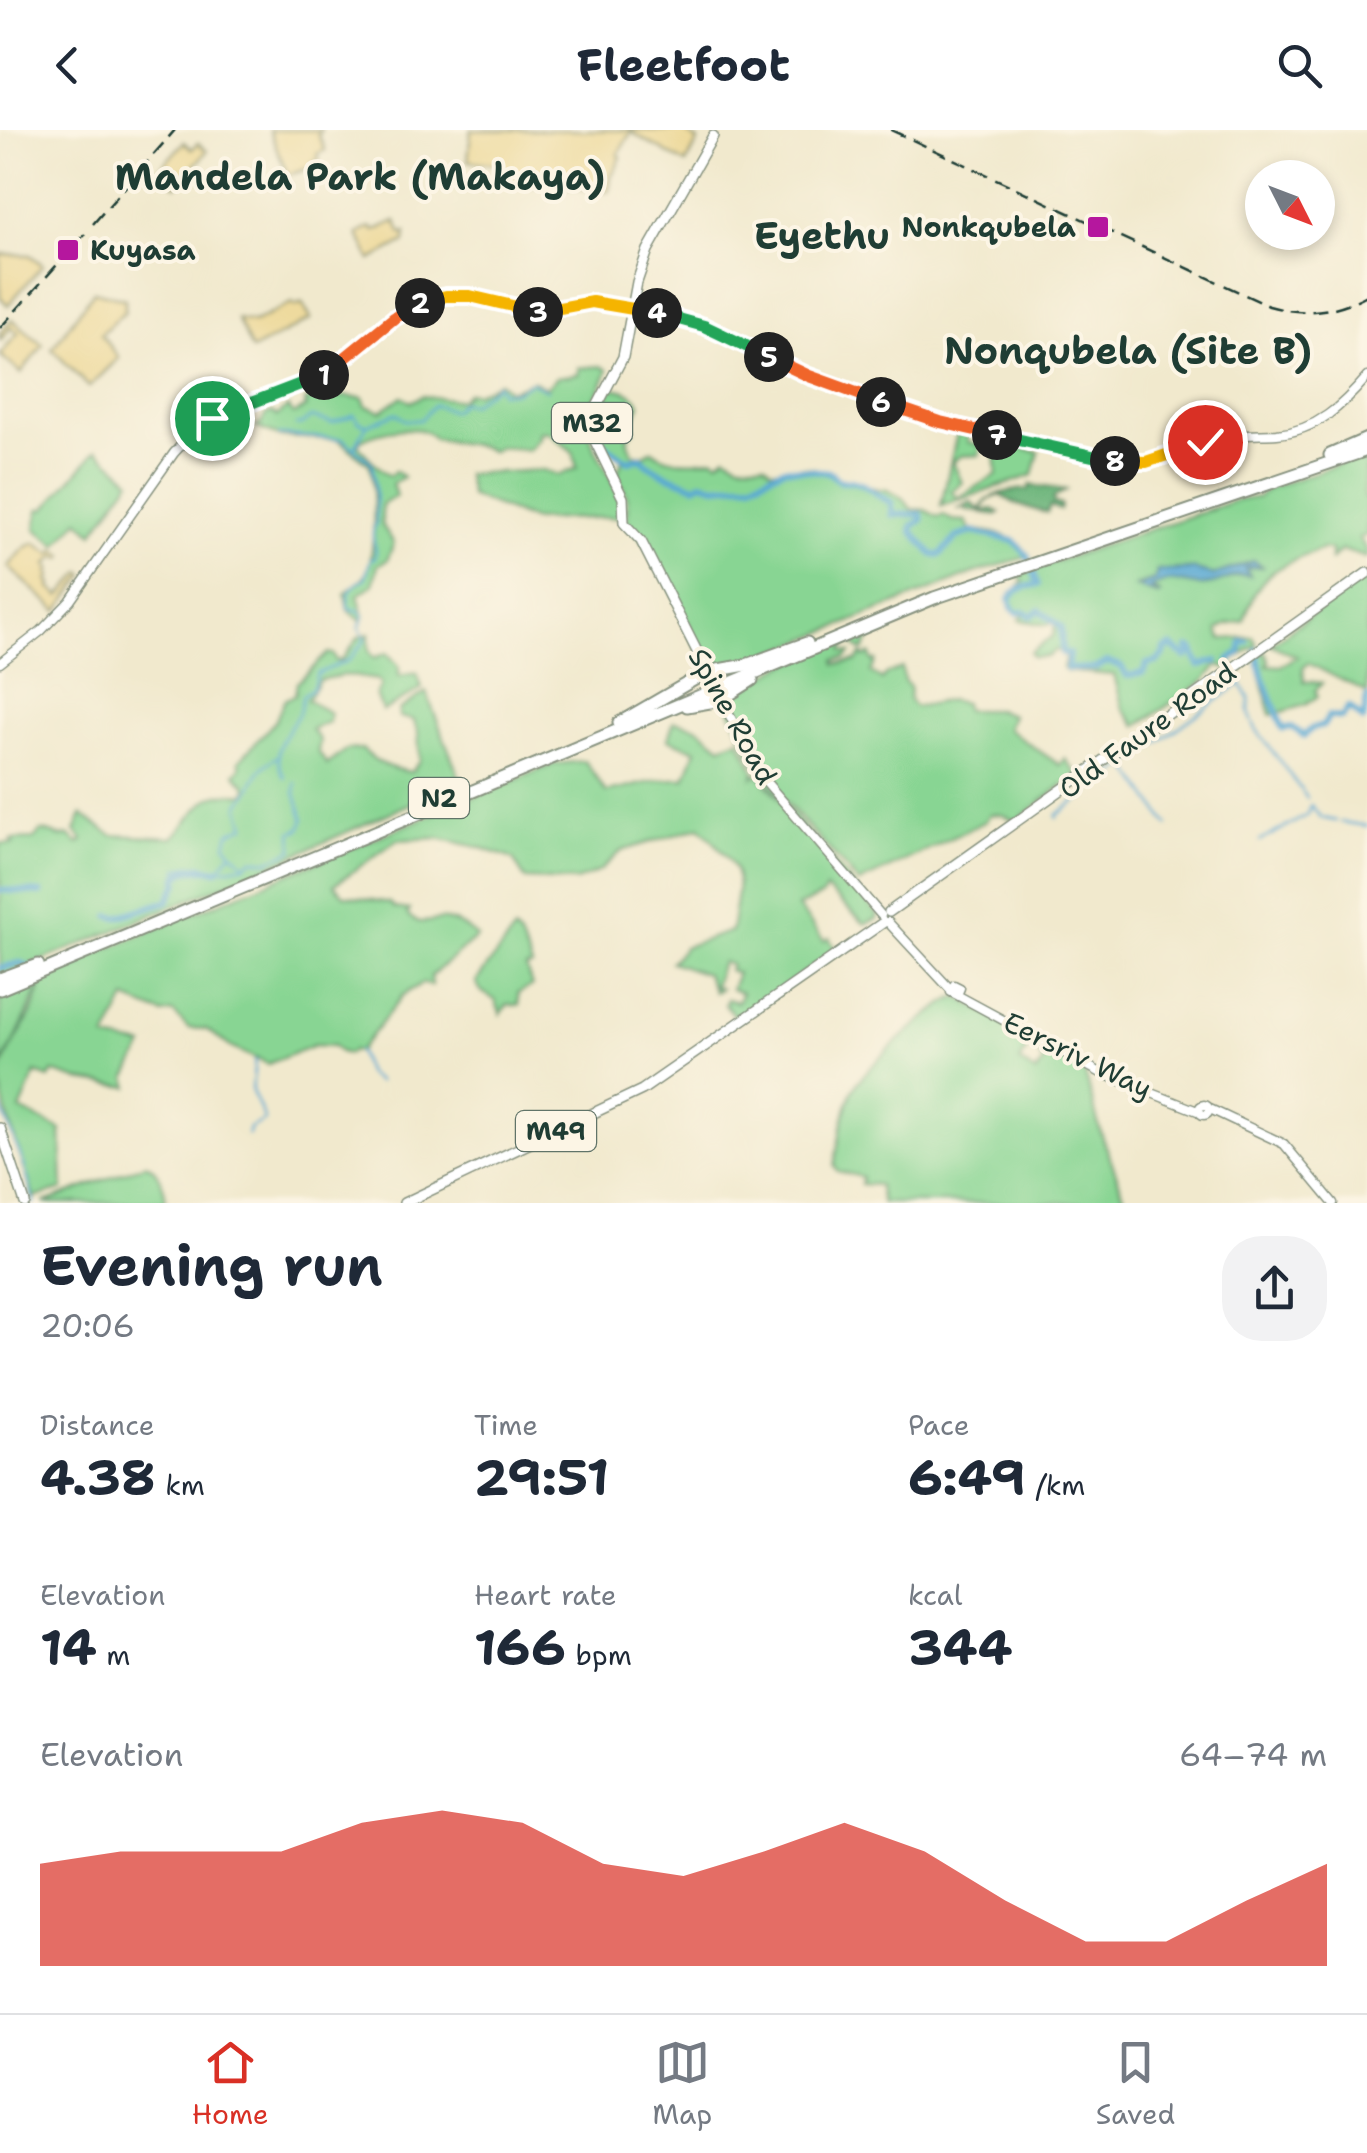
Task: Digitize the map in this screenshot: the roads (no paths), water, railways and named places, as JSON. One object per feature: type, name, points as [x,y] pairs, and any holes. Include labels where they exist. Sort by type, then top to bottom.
[{"type":"highway","name":"N2","points":[[0,986],[932,592],[1367,446]]},
{"type":"highway","points":[[618,727],[709,676],[816,644]]},
{"type":"highway","points":[[618,727],[719,697],[816,644]]},
{"type":"main road","name":"Spine Road","points":[[714,132],[645,258],[623,357],[597,401],[592,421],[594,439],[624,500],[624,523],[641,541],[767,783],[956,990]]},
{"type":"main road","points":[[0,663],[67,605],[179,446],[214,417],[319,378],[402,312],[438,297],[483,297],[532,312],[592,302],[704,326],[809,376],[940,422],[1118,462],[1146,462],[1220,438],[1293,432],[1326,416],[1367,373]]},
{"type":"main road","name":"Old Faure Road","points":[[404,1203],[642,1090],[1367,573]]},
{"type":"main road","name":"Eersriv Way","points":[[956,990],[1101,1072],[1284,1144],[1330,1203]]},
{"type":"main road","points":[[0,1128],[22,1203]]},
{"type":"main road","points":[[0,1136],[22,1203]]},
{"type":"main road","points":[[436,1179],[446,1184]]},
{"type":"water","points":[[1254,561],[1262,566],[1245,568],[1250,576],[1203,585],[1169,581],[1151,588],[1160,595],[1136,587],[1155,580],[1157,571],[1192,569],[1214,575]]},
{"type":"waterway","points":[[296,425],[311,417],[332,423],[354,415],[367,425],[396,413],[405,420],[420,420],[434,405],[452,411],[462,402],[470,405],[497,384],[501,392],[515,392],[531,382],[547,390]]},
{"type":"waterway","points":[[597,422],[601,442],[628,461],[641,458],[660,472],[695,486],[702,482],[715,486],[752,483],[785,468],[829,472],[839,481],[861,484],[892,503],[892,515],[921,514],[922,520],[912,526],[912,531],[933,555],[940,555],[957,537],[973,532],[1014,541],[1028,556],[1038,585],[1016,592],[1010,598],[1012,608],[1031,616],[1040,610],[1061,627],[1062,654],[1069,654],[1067,669],[1096,668],[1107,662],[1121,666],[1127,676],[1143,673],[1147,664],[1157,662],[1171,646],[1186,657],[1188,648],[1192,648],[1199,666],[1217,661]]},
{"type":"waterway","points":[[355,447],[366,426]]},
{"type":"waterway","points":[[279,435],[343,439],[372,463],[376,521],[375,558],[371,558],[365,579],[353,587],[348,598],[348,608],[364,616],[359,628],[366,639],[349,660],[317,674],[313,688],[303,695],[299,713],[278,754],[285,778]]},
{"type":"waterway","points":[[1229,660],[1240,653],[1242,642],[1247,642]]},
{"type":"waterway","points":[[1257,650],[1283,729],[1292,727],[1304,736],[1323,726],[1329,716],[1342,718],[1349,707],[1363,720],[1367,697]]},
{"type":"waterway","points":[[1235,673],[1249,698],[1249,713],[1256,729],[1307,798]]},
{"type":"waterway","points":[[1094,788],[1241,683]]},
{"type":"waterway","points":[[232,852],[226,844],[229,833],[245,826],[239,805],[258,774],[277,757]]},
{"type":"waterway","points":[[1127,766],[1168,825]]},
{"type":"waterway","points":[[218,870],[245,865],[253,859],[267,861],[293,850],[292,832],[300,829],[304,820],[296,783]]},
{"type":"waterway","points":[[1057,818],[1089,792]]},
{"type":"waterway","points":[[1260,841],[1308,815],[1311,805],[1321,818],[1336,821]]},
{"type":"waterway","points":[[1341,822],[1367,826]]},
{"type":"waterway","points":[[219,869],[232,852],[244,863]]},
{"type":"waterway","points":[[192,866],[208,868]]},
{"type":"waterway","points":[[178,877],[178,868],[189,867]]},
{"type":"waterway","points":[[110,916],[168,901],[177,878],[189,867],[218,870]]},
{"type":"waterway","points":[[182,873],[211,870]]},
{"type":"waterway","points":[[0,890],[41,893]]},
{"type":"waterway","points":[[0,968],[21,963],[27,966]]},
{"type":"waterway","points":[[358,1051],[367,1074],[378,1082]]},
{"type":"waterway","points":[[248,1134],[249,1128],[265,1120],[252,1091],[255,1060]]},
{"type":"waterway","points":[[0,1105],[24,1165],[34,1203]]},
{"type":"railway","points":[[93,224],[175,130]]},
{"type":"railway","points":[[891,130],[1269,306],[1319,311],[1367,295]]},
{"type":"railway","points":[[0,328],[85,234]]},
{"type":"place","name":"Nonkqubela","points":[[1098,227]]},
{"type":"place","name":"Kuyasa","points":[[68,250]]},
{"type":"district","name":"Mandela Park (Makaya)","points":[[360,176]]},
{"type":"district","name":"Eyethu","points":[[822,235]]},
{"type":"district","name":"Nonqubela (Site B)","points":[[1128,350]]}]
